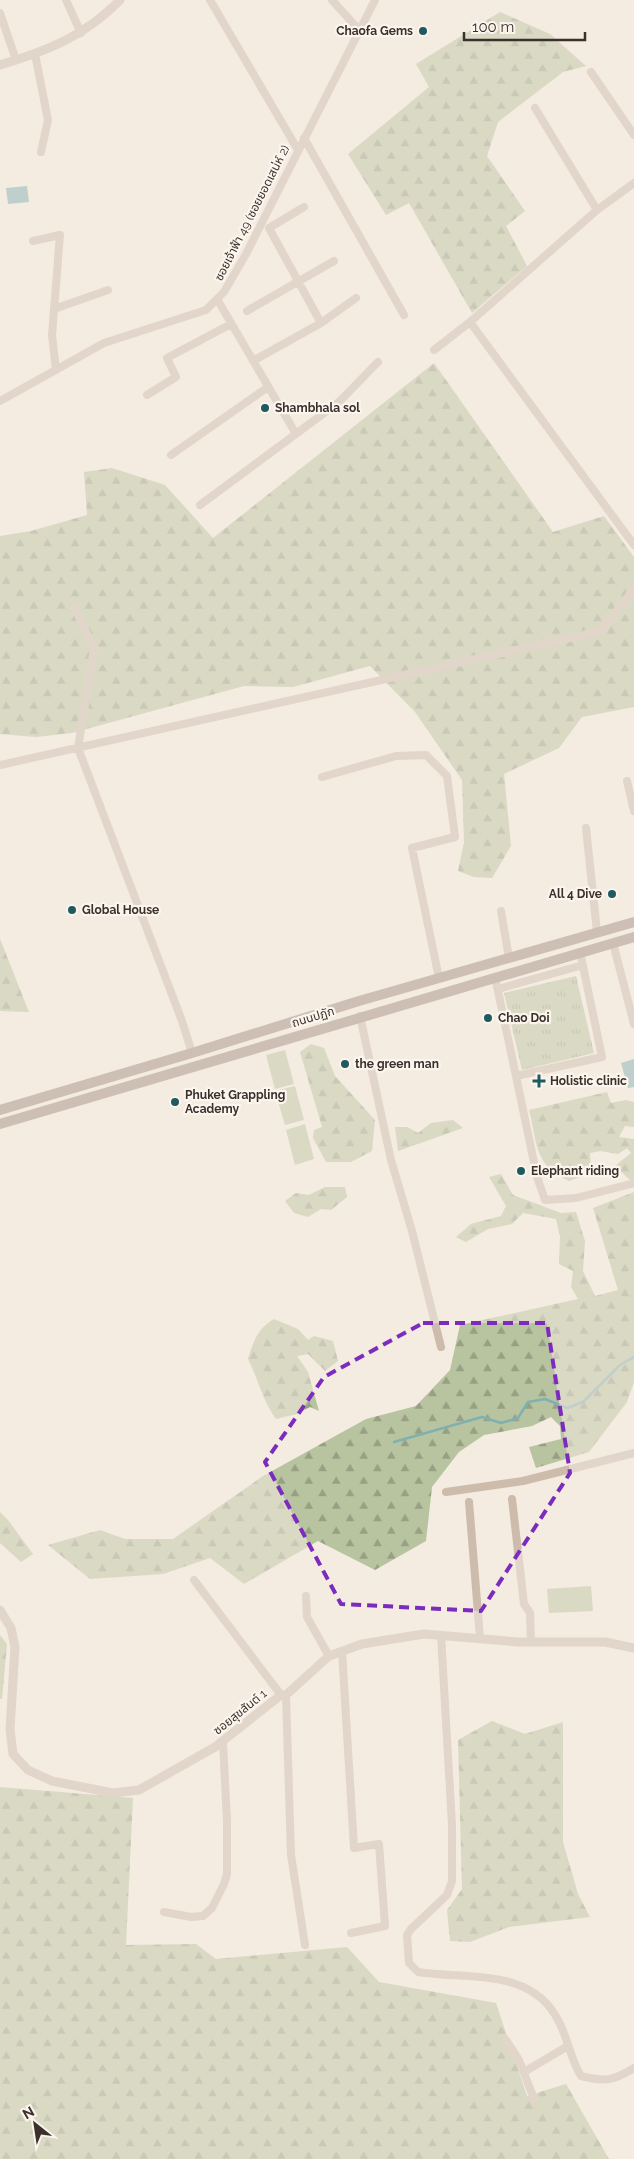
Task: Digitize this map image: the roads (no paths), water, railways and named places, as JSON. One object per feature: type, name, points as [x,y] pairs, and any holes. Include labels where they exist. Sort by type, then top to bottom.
[{"type":"main road","name":"ถนนปฏัก","points":[[0,1110],[439,978],[634,922]]},
{"type":"main road","name":"ถนนปฏัก","points":[[0,1124],[495,976],[634,937]]},
{"type":"main road","points":[[168,1060],[172,1073]]},
{"type":"street","points":[[66,0],[81,33]]},
{"type":"street","points":[[0,65],[35,54],[81,33],[105,15],[120,0]]},
{"type":"street","points":[[212,0],[298,150]]},
{"type":"street","points":[[332,0],[358,30]]},
{"type":"street","name":"ซอยเจ้าฟ้า 49 (ซอยยอดเสน่ห์ 2)","points":[[0,401],[104,343],[206,310],[224,292],[246,254],[358,30],[375,0]]},
{"type":"street","points":[[0,13],[16,60]]},
{"type":"street","points":[[35,54],[48,120],[41,152]]},
{"type":"street","points":[[592,72],[634,135]]},
{"type":"street","points":[[535,108],[597,210]]},
{"type":"street","points":[[304,138],[404,315]]},
{"type":"street","points":[[434,350],[470,322],[597,210],[634,183]]},
{"type":"street","points":[[304,207],[269,228],[321,323]]},
{"type":"street","points":[[33,241],[60,235],[52,335],[56,370]]},
{"type":"street","points":[[247,311],[334,261]]},
{"type":"street","points":[[54,309],[108,290]]},
{"type":"street","points":[[253,362],[321,323],[356,298]]},
{"type":"street","points":[[216,299],[296,434]]},
{"type":"street","points":[[470,322],[634,546]]},
{"type":"street","points":[[147,394],[176,377],[167,358],[231,324]]},
{"type":"street","points":[[200,505],[339,402],[378,362]]},
{"type":"street","points":[[171,455],[268,387]]},
{"type":"street","points":[[0,766],[601,632],[634,589]]},
{"type":"street","points":[[74,606],[94,649],[78,748],[182,1021],[192,1053]]},
{"type":"street","points":[[322,777],[396,756],[426,755],[447,776],[455,837],[412,848],[439,978]]},
{"type":"street","points":[[627,781],[634,811]]},
{"type":"street","points":[[586,828],[597,932]]},
{"type":"street","points":[[501,911],[509,958]]},
{"type":"street","points":[[614,943],[634,1024]]},
{"type":"street","points":[[516,1076],[602,1057],[580,952]]},
{"type":"street","points":[[498,989],[583,965]]},
{"type":"street","points":[[495,976],[537,1177],[545,1200],[576,1198],[634,1183]]},
{"type":"street","points":[[360,1016],[391,1160],[412,1231],[441,1348]]},
{"type":"street","points":[[446,1492],[523,1481],[634,1453]]},
{"type":"street","points":[[512,1499],[524,1604],[530,1614],[532,1642]]},
{"type":"street","points":[[468,1502],[480,1638]]},
{"type":"street","points":[[194,1580],[284,1695],[291,1855],[305,1945]]},
{"type":"street","points":[[306,1596],[307,1617],[329,1656]]},
{"type":"street","name":"ซอยสุขสันต์ 1","points":[[0,1610],[12,1628],[15,1646],[10,1729],[13,1754],[28,1770],[52,1781],[113,1793],[132,1792],[145,1787],[223,1742],[284,1695],[329,1656],[362,1644],[424,1634],[441,1634],[532,1642],[605,1642],[634,1648]]},
{"type":"street","points":[[441,1634],[452,1825],[452,1881],[447,1895],[408,1932],[406,1944],[409,1963],[418,1972],[503,1979],[524,1986],[553,2012],[581,2076],[596,2081],[607,2080],[618,2078],[634,2068]]},
{"type":"street","points":[[342,1651],[354,1848],[379,1844],[384,1926],[352,1933]]},
{"type":"street","points":[[164,1912],[191,1917],[202,1916],[212,1908],[224,1884],[227,1874],[227,1822],[223,1742]]},
{"type":"street","points":[[506,2040],[524,2072],[534,2099]]},
{"type":"street","points":[[524,2072],[568,2046]]},
{"type":"water","points":[[27,186],[29,202],[8,204],[6,188]]},
{"type":"water","points":[[634,1059],[634,1087],[628,1088],[621,1063]]},
{"type":"waterway","points":[[394,1442],[482,1417],[501,1423],[518,1418],[528,1402],[545,1399],[567,1408],[583,1402],[620,1365],[634,1357]]},
{"type":"place","name":"Chaofa Gems","points":[[423,31]]},
{"type":"place","name":"Shambhala sol","points":[[265,408]]},
{"type":"place","name":"All 4 Dive","points":[[612,894]]},
{"type":"place","name":"Global House","points":[[72,910]]},
{"type":"place","name":"Chao Doi","points":[[488,1018]]},
{"type":"place","name":"the green man","points":[[345,1064]]},
{"type":"place","name":"Holistic clinic","points":[[539,1081]]},
{"type":"place","name":"Phuket Grappling Academy","points":[[175,1102]]},
{"type":"place","name":"Elephant riding","points":[[521,1171]]}]
